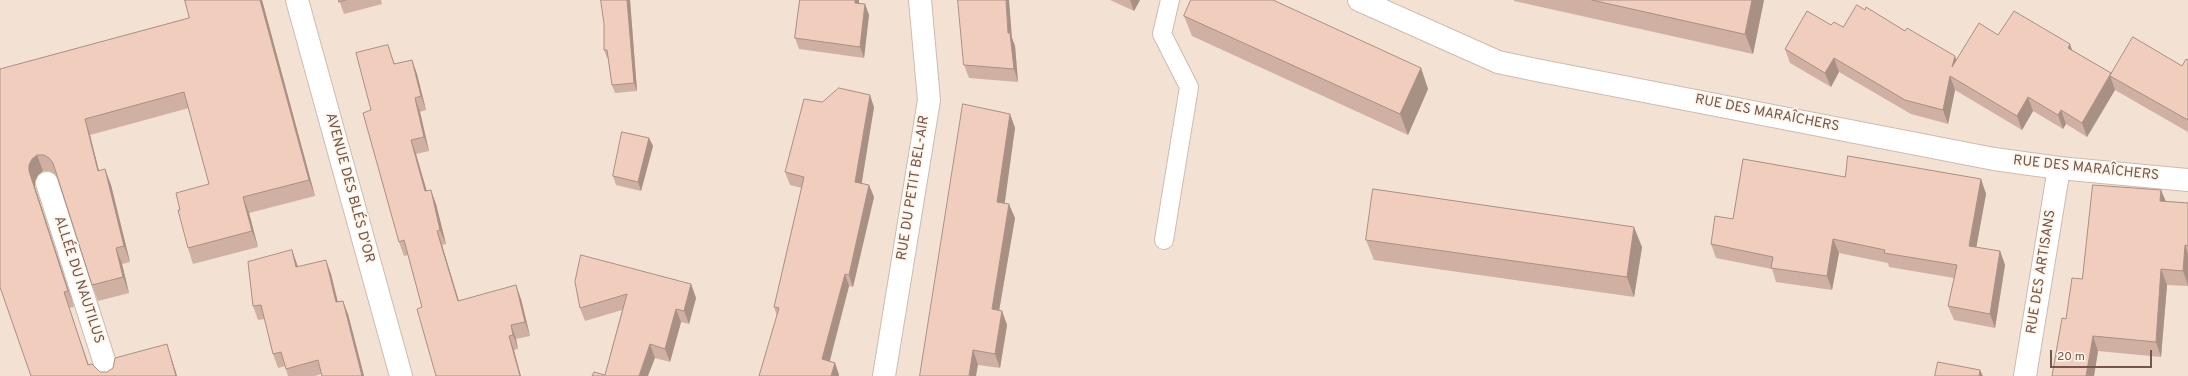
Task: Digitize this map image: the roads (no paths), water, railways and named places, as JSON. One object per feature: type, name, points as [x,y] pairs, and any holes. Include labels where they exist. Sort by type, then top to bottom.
[{"type":"street","name":"AVENUE DES BLÉS D'OR","points":[[297,0],[401,376]]},
{"type":"street","name":"RUE DU PETIT BEL-AIR","points":[[884,376],[929,100],[920,0]]},
{"type":"street","name":"RUE DES MARAÎCHERS","points":[[1359,0],[1498,62],[1994,159],[2059,168],[2188,180]]},
{"type":"street","name":"RUE DES ARTISANS","points":[[2025,376],[2059,168]]},
{"type":"street","name":"ALLÉE DU NAUTILUS","points":[[47,183],[109,376]]},
{"type":"lane","points":[[1164,240],[1189,87],[1162,34],[1170,0]]}]
